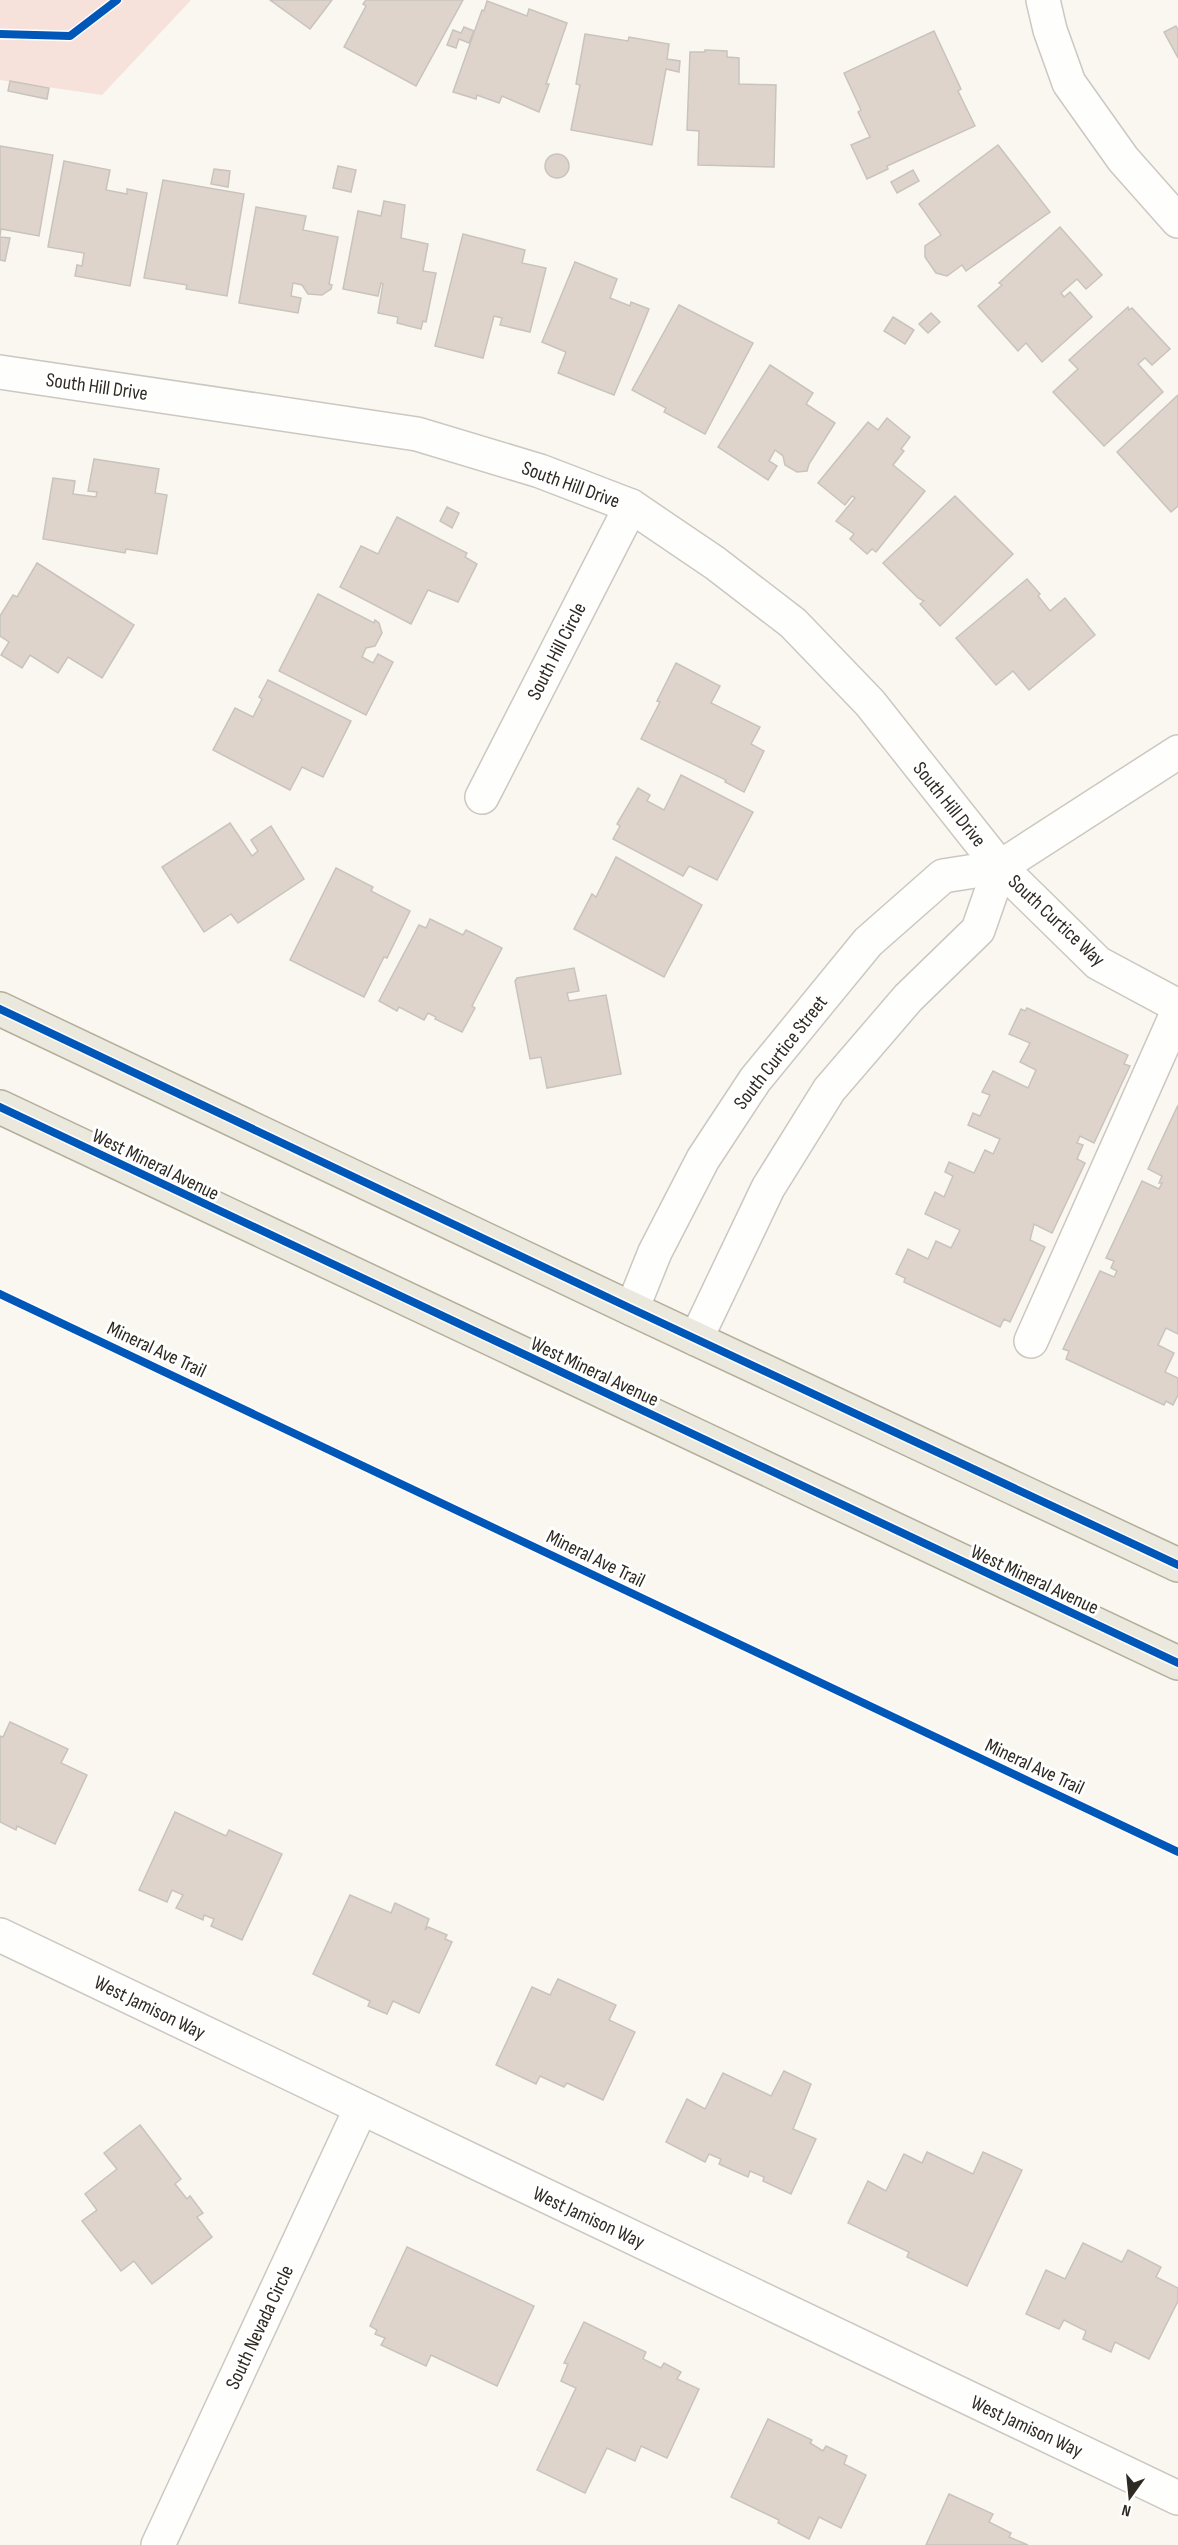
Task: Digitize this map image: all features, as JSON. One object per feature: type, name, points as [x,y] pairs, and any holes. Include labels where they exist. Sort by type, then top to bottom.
[{"type":"main road","points":[[0,1009],[632,1309],[1178,1564]]},
{"type":"main road","name":"West Mineral Avenue","points":[[0,1107],[1178,1664]]},
{"type":"street","points":[[1043,0],[1050,30],[1069,83],[1123,159],[1178,220]]},
{"type":"street","name":"South Hill Drive","points":[[0,372],[417,434],[540,471],[631,506],[715,563],[794,623],[870,703],[1000,867]]},
{"type":"street","name":"South Hill Circle","points":[[482,797],[631,506]]},
{"type":"street","name":"South Curtice Street","points":[[632,1309],[654,1252],[703,1159],[755,1080],[868,942],[943,876],[1000,867],[1178,752]]},
{"type":"street","points":[[696,1339],[768,1188],[829,1090],[908,999],[978,930],[1000,867]]},
{"type":"street","name":"South Curtice Way","points":[[1000,867],[1098,963],[1178,1006]]},
{"type":"street","points":[[1031,1341],[1178,1011]]},
{"type":"street","name":"West Jamison Way","points":[[0,1935],[1178,2498]]},
{"type":"street","name":"South Nevada Circle","points":[[158,2545],[361,2108]]},
{"type":"path","points":[[0,34],[70,36],[117,0]]},
{"type":"shaded area","points":[[0,0],[191,0],[102,95],[0,80]]},
{"type":"building","points":[[270,0],[332,0],[310,29]]},
{"type":"building","points":[[366,0],[463,0],[416,86],[344,47],[366,6],[363,4]]},
{"type":"building","points":[[487,1],[527,16],[529,9],[567,23],[539,112],[502,96],[499,103],[477,95],[476,99],[453,92]]},
{"type":"building","points":[[1176,26],[1178,30],[1178,58],[1164,32]]},
{"type":"building","points":[[464,27],[474,31],[469,43],[459,39],[456,48],[447,45],[453,30],[461,33]]},
{"type":"building","points":[[934,31],[961,89],[958,91],[975,126],[887,166],[888,169],[867,179],[851,145],[870,137],[858,112],[861,110],[844,73]]},
{"type":"building","points":[[585,34],[628,41],[629,37],[669,44],[667,59],[680,61],[679,72],[666,69],[652,145],[571,130],[580,85],[576,84]]},
{"type":"building","points":[[705,50],[727,51],[727,57],[739,58],[739,84],[776,85],[774,167],[698,165],[699,131],[687,130],[690,52],[705,52]]},
{"type":"building","points":[[10,81],[49,88],[47,99],[8,91]]},
{"type":"building","points":[[998,145],[1050,212],[966,271],[962,265],[947,276],[936,273],[925,257],[925,246],[941,235],[919,204]]},
{"type":"building","points":[[0,146],[53,155],[39,236],[1,229],[0,236]]},
{"type":"building","points":[[557,154],[562,155],[568,161],[568,171],[562,177],[557,178],[552,177],[546,171],[545,166],[546,161],[552,155]]},
{"type":"building","points":[[64,161],[110,170],[106,190],[127,194],[127,189],[147,193],[130,286],[75,276],[77,265],[82,266],[84,253],[48,247]]},
{"type":"building","points":[[338,166],[356,170],[351,192],[333,188]]},
{"type":"building","points":[[214,169],[230,171],[228,187],[211,184]]},
{"type":"building","points":[[913,170],[919,181],[897,193],[891,182]]},
{"type":"building","points":[[163,180],[244,194],[227,296],[186,289],[187,285],[144,278]]},
{"type":"building","points":[[384,201],[405,205],[401,238],[428,244],[423,271],[436,273],[426,322],[423,321],[421,329],[397,323],[398,317],[378,313],[383,284],[381,283],[378,296],[343,289],[358,211],[381,216]]},
{"type":"building","points":[[256,207],[306,216],[303,230],[338,237],[329,284],[332,285],[331,289],[322,295],[308,294],[302,285],[293,283],[291,296],[301,298],[298,313],[239,303]]},
{"type":"building","points":[[1060,227],[1102,275],[1086,289],[1077,279],[1061,293],[1064,297],[1070,292],[1092,317],[1042,362],[1026,343],[1018,351],[978,306],[1002,285],[999,283]]},
{"type":"building","points":[[463,234],[525,250],[522,263],[546,268],[530,332],[500,325],[502,318],[494,316],[483,358],[435,346]]},
{"type":"building","points":[[0,237],[10,238],[5,261],[0,260]]},
{"type":"building","points":[[575,262],[617,279],[610,298],[630,306],[631,302],[649,309],[614,395],[558,373],[566,352],[542,342]]},
{"type":"building","points":[[679,305],[753,343],[705,434],[664,412],[666,408],[632,390]]},
{"type":"building","points":[[1128,307],[1129,310],[1132,308],[1170,349],[1152,365],[1145,358],[1138,364],[1163,392],[1104,446],[1053,392],[1078,369],[1069,360]]},
{"type":"building","points":[[931,313],[940,322],[928,333],[919,324]]},
{"type":"building","points":[[893,317],[914,330],[905,344],[884,331]]},
{"type":"building","points":[[770,365],[813,393],[806,404],[835,423],[807,471],[797,472],[785,465],[783,456],[775,450],[769,461],[777,466],[768,480],[718,447]]},
{"type":"building","points":[[1178,395],[1178,506],[1171,512],[1117,452]]},
{"type":"building","points":[[887,418],[910,437],[901,449],[904,451],[893,465],[925,491],[876,552],[872,549],[867,554],[850,539],[854,534],[836,521],[855,498],[852,496],[845,505],[818,483],[868,422],[878,430]]},
{"type":"building","points":[[94,459],[159,469],[155,493],[167,495],[157,554],[126,549],[125,553],[43,539],[53,478],[75,481],[73,494],[96,497],[97,492],[88,491]]},
{"type":"building","points":[[955,496],[1013,554],[940,626],[920,604],[924,601],[918,598],[883,563]]},
{"type":"building","points":[[447,507],[459,513],[452,528],[440,521]]},
{"type":"building","points":[[397,517],[467,553],[465,557],[477,564],[458,602],[428,590],[411,624],[340,587],[361,546],[378,554]]},
{"type":"building","points":[[37,563],[134,625],[102,678],[68,657],[58,673],[30,655],[22,668],[1,655],[9,642],[0,636],[0,616],[13,595],[17,597]]},
{"type":"building","points":[[1027,579],[1040,594],[1038,596],[1050,611],[1065,598],[1095,635],[1029,690],[1013,671],[996,685],[956,638]]},
{"type":"building","points":[[318,594],[374,623],[375,620],[379,623],[382,633],[375,646],[366,648],[362,657],[373,663],[378,654],[393,662],[366,715],[279,671]]},
{"type":"building","points":[[676,663],[720,686],[711,703],[760,727],[751,744],[764,751],[744,792],[725,782],[726,780],[641,739]]},
{"type":"building","points":[[268,680],[351,721],[323,777],[302,767],[290,790],[213,750],[235,708],[253,717],[262,699],[259,697]]},
{"type":"building","points":[[681,775],[753,812],[717,880],[689,866],[683,876],[613,839],[620,826],[617,824],[638,788],[650,795],[647,801],[664,810]]},
{"type":"building","points":[[230,823],[252,856],[258,851],[251,840],[271,826],[304,879],[238,923],[231,914],[204,932],[162,867]]},
{"type":"building","points":[[616,857],[702,905],[664,977],[574,929],[592,894],[596,897]]},
{"type":"building","points":[[336,868],[373,887],[371,891],[410,911],[387,958],[384,957],[364,997],[290,960]]},
{"type":"building","points":[[430,919],[463,935],[466,930],[502,948],[472,1006],[475,1008],[462,1032],[435,1019],[436,1017],[428,1013],[424,1020],[399,1007],[397,1011],[379,1001],[419,925],[426,928]]},
{"type":"building","points":[[574,968],[579,991],[567,993],[569,1001],[606,995],[621,1074],[547,1088],[541,1057],[530,1059],[515,981],[517,978]]},
{"type":"building","points":[[1027,1008],[1128,1055],[1124,1064],[1130,1066],[1094,1143],[1080,1136],[1077,1143],[1083,1145],[1077,1159],[1085,1163],[1052,1233],[1034,1224],[1030,1240],[1045,1247],[1010,1322],[1004,1319],[1000,1327],[904,1282],[905,1278],[896,1274],[908,1249],[928,1259],[936,1241],[951,1248],[960,1230],[925,1214],[935,1192],[944,1197],[953,1176],[945,1172],[949,1162],[974,1173],[985,1150],[993,1154],[1000,1139],[968,1125],[973,1113],[980,1116],[990,1095],[982,1092],[993,1071],[1028,1088],[1036,1070],[1020,1062],[1030,1043],[1009,1034],[1021,1009],[1025,1011]]},
{"type":"building","points":[[1178,1105],[1178,1334],[1166,1328],[1158,1345],[1174,1353],[1165,1372],[1178,1378],[1178,1395],[1173,1405],[1166,1401],[1164,1405],[1066,1359],[1069,1351],[1063,1349],[1100,1271],[1114,1277],[1117,1271],[1111,1268],[1114,1261],[1106,1258],[1142,1181],[1159,1189],[1162,1183],[1159,1183],[1162,1176],[1148,1169]]},
{"type":"building","points":[[10,1722],[68,1749],[61,1763],[87,1775],[55,1844],[17,1826],[16,1830],[0,1822],[0,1736],[3,1737]]},
{"type":"building","points":[[175,1812],[226,1836],[229,1830],[282,1854],[242,1940],[211,1926],[214,1919],[204,1915],[203,1920],[176,1908],[183,1895],[172,1890],[167,1902],[139,1890]]},
{"type":"building","points":[[350,1895],[391,1913],[395,1903],[429,1919],[425,1930],[428,1927],[447,1935],[445,1939],[452,1942],[419,2013],[393,2001],[387,2014],[368,2006],[370,2001],[313,1974]]},
{"type":"building","points":[[558,1979],[616,2005],[609,2020],[635,2032],[603,2100],[567,2083],[564,2087],[540,2076],[536,2084],[496,2065],[532,1987],[550,1995]]},
{"type":"building","points":[[784,2071],[811,2084],[793,2129],[816,2139],[791,2194],[763,2181],[764,2177],[750,2171],[748,2177],[719,2164],[721,2159],[709,2154],[705,2162],[666,2142],[687,2099],[705,2109],[723,2073],[771,2096]]},
{"type":"building","points":[[140,2125],[181,2179],[175,2184],[187,2199],[190,2196],[203,2213],[197,2217],[212,2237],[152,2284],[134,2261],[121,2271],[82,2221],[97,2210],[85,2194],[117,2169],[104,2153]]},
{"type":"building","points":[[927,2152],[973,2174],[983,2152],[1022,2170],[967,2286],[907,2257],[909,2252],[848,2223],[868,2181],[886,2191],[904,2154],[922,2163]]},
{"type":"building","points":[[1083,2243],[1122,2262],[1128,2250],[1161,2267],[1156,2277],[1178,2288],[1178,2301],[1149,2359],[1115,2342],[1111,2352],[1083,2339],[1086,2331],[1064,2320],[1059,2329],[1026,2314],[1046,2270],[1065,2279]]},
{"type":"building","points":[[407,2247],[534,2306],[497,2386],[431,2355],[426,2366],[381,2345],[385,2338],[375,2334],[377,2330],[370,2326]]},
{"type":"building","points":[[584,2322],[646,2352],[643,2359],[661,2368],[664,2363],[681,2372],[677,2379],[699,2389],[667,2458],[641,2446],[635,2461],[607,2448],[585,2493],[537,2470],[576,2388],[561,2381],[568,2364],[564,2363]]},
{"type":"building","points":[[768,2419],[812,2440],[810,2443],[823,2451],[826,2446],[847,2456],[844,2464],[866,2475],[841,2528],[819,2517],[809,2539],[778,2523],[779,2520],[731,2497]]},
{"type":"building","points":[[949,2494],[993,2514],[989,2522],[1011,2533],[1009,2537],[1028,2545],[926,2545]]},
{"type":"cycle path","points":[[0,34],[70,36],[117,0]]},
{"type":"cycle path","points":[[0,1009],[1178,1565]]},
{"type":"cycle path","points":[[0,1107],[1178,1663]]},
{"type":"cycle path","name":"Mineral Ave Trail","points":[[0,1294],[1178,1852]]}]
